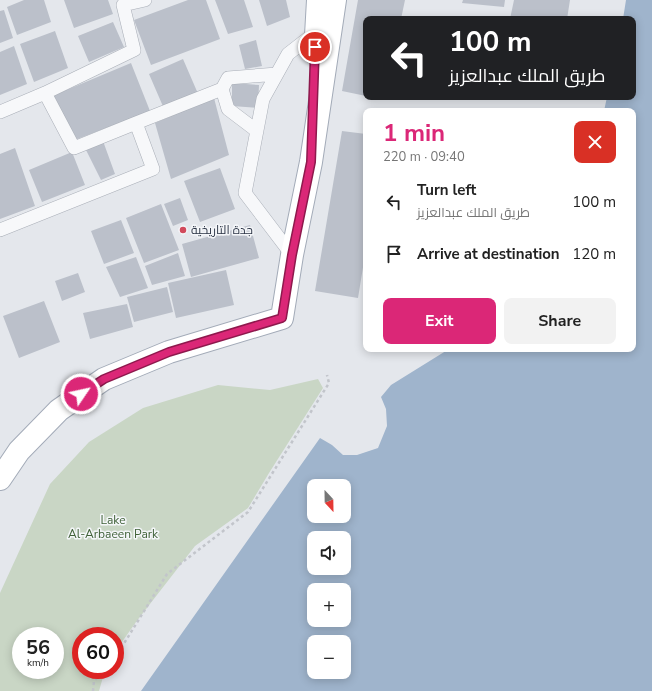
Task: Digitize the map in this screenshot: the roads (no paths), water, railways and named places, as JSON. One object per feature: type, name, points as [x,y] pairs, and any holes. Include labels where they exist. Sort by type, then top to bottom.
[{"type":"main road","points":[[311,162],[315,33],[318,0]]},
{"type":"main road","points":[[0,479],[19,451],[59,410],[104,379],[169,352],[282,318],[292,255],[311,162],[335,0]]},
{"type":"street","points":[[0,112],[45,93],[134,50],[122,2],[145,0]]},
{"type":"street","points":[[292,255],[245,193],[263,99],[288,54],[315,33]]},
{"type":"street","points":[[45,93],[74,148],[222,89],[228,78],[276,74]]},
{"type":"street","points":[[222,89],[228,109],[257,131]]},
{"type":"street","points":[[0,230],[153,169],[136,123]]},
{"type":"water","points":[[626,0],[652,0],[652,691],[141,691],[320,438],[332,445],[343,455],[357,455],[378,448],[387,426],[386,409],[381,397],[391,385],[444,352],[636,352],[636,108],[605,108],[606,100],[636,100],[636,16],[623,16]]},
{"type":"place","name":"جدة التاريخية","points":[[183,230]]},
{"type":"park label","name":"Lake Al-Arbaeen Park","points":[[113,527]]}]
